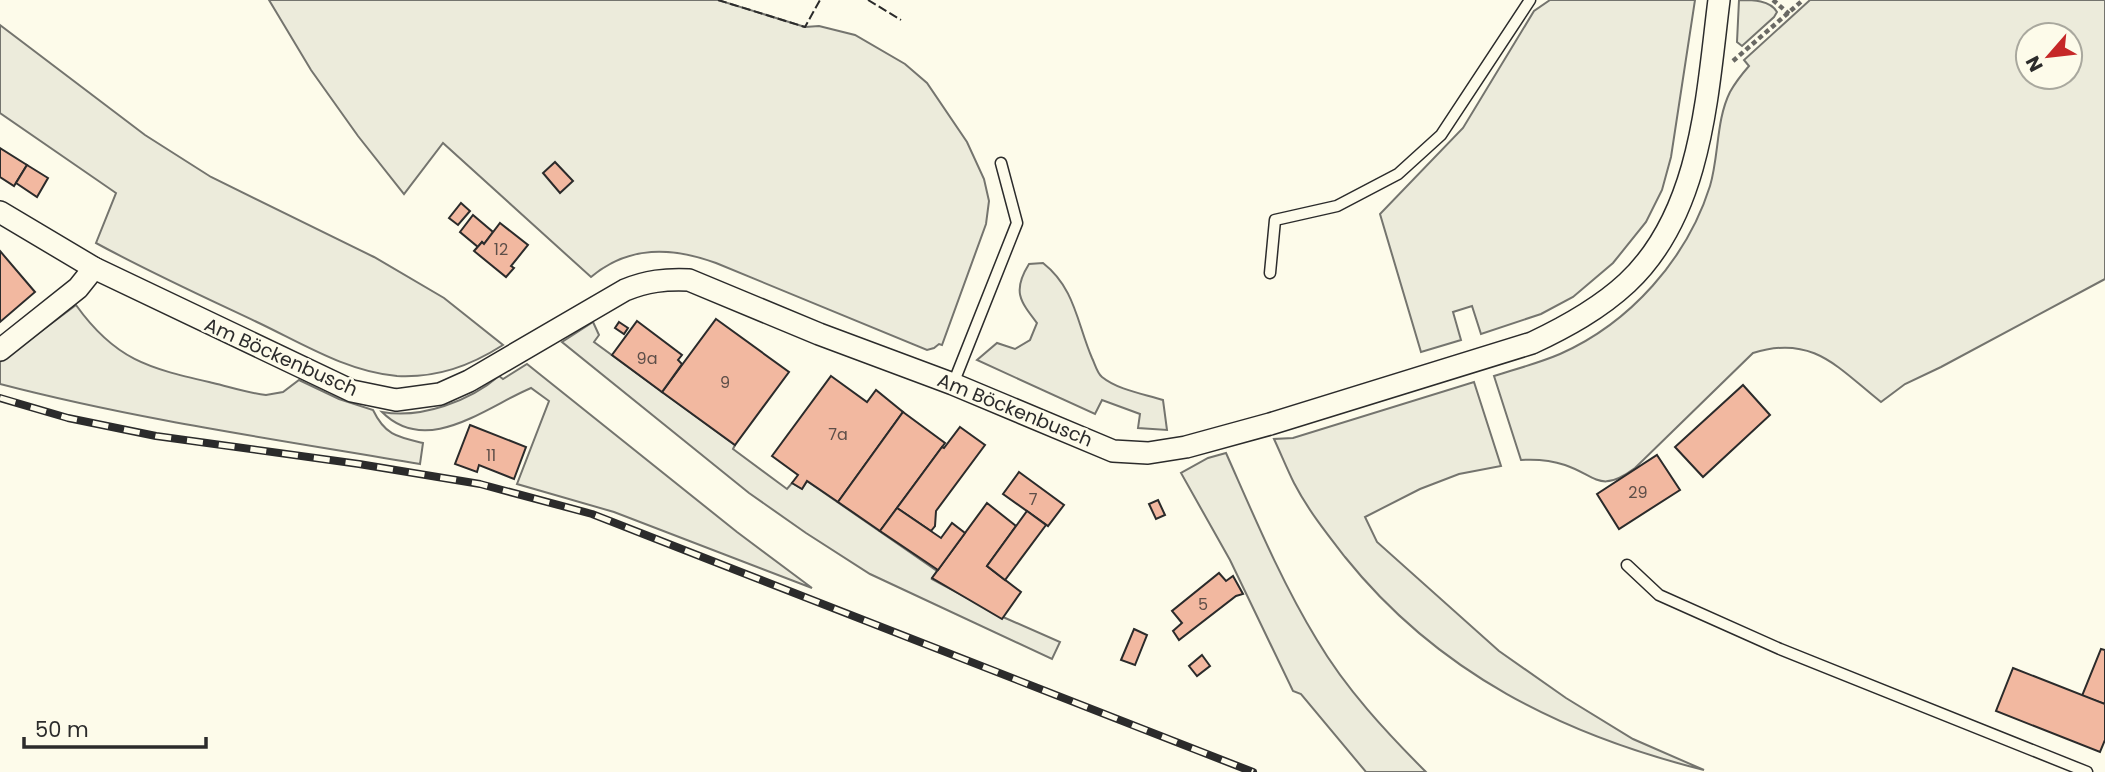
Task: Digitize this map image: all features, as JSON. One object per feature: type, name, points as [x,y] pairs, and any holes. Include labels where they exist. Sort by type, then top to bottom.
[{"type":"street","name":"Am Böckenbusch","points":[[0,212],[94,268],[352,391],[377,398],[396,400],[440,394],[469,382],[625,290],[642,283],[665,279],[689,280],[819,334],[953,384],[1113,451],[1148,453],[1186,447],[1270,424],[1532,343],[1594,309],[1628,283],[1657,247],[1682,200],[1697,145],[1719,0]]},
{"type":"street","points":[[0,350],[78,288],[94,268]]},
{"type":"lane","points":[[1270,273],[1275,220],[1337,206],[1398,174],[1441,135],[1530,0]]},
{"type":"lane","points":[[953,384],[1017,223],[1001,163]]},
{"type":"lane","points":[[1627,565],[1659,595],[1780,649],[2087,772]]},
{"type":"path","points":[[1773,0],[1789,14]]},
{"type":"path","points":[[1710,71],[1736,59],[1803,0]]},
{"type":"shaded area","points":[[269,0],[718,0],[805,27],[819,26],[855,35],[905,64],[927,83],[967,142],[984,179],[989,201],[986,224],[942,345],[927,350],[716,263],[683,254],[636,254],[620,259],[591,277],[443,143],[404,194],[311,70]]},
{"type":"shaded area","points":[[1550,0],[1695,0],[1671,157],[1662,190],[1646,222],[1613,263],[1573,297],[1541,314],[1481,334],[1472,306],[1453,312],[1461,340],[1421,352],[1380,214],[1463,128],[1534,11]]},
{"type":"shaded area","points":[[1739,0],[1766,3],[1777,12],[1742,46],[1737,42]]},
{"type":"shaded area","points":[[1810,0],[2105,0],[2105,279],[1905,384],[1881,402],[1823,358],[1809,351],[1774,348],[1753,353],[1635,468],[1614,480],[1599,480],[1554,462],[1521,460],[1494,376],[1560,354],[1586,341],[1610,325],[1653,286],[1687,239],[1700,213],[1710,186],[1725,103],[1749,66],[1744,60]]},
{"type":"shaded area","points":[[0,25],[145,135],[211,177],[374,257],[444,298],[503,345],[466,365],[439,373],[397,376],[361,369],[309,348],[96,243],[116,193],[0,113]]},
{"type":"shaded area","points":[[1043,263],[1054,273],[1069,295],[1097,371],[1108,381],[1123,388],[1163,400],[1167,430],[1138,428],[1140,414],[1102,400],[1095,414],[977,360],[997,343],[1015,349],[1030,340],[1037,323],[1020,295],[1021,282],[1029,264]]},
{"type":"shaded area","points":[[76,305],[105,339],[152,366],[190,378],[266,395],[283,392],[299,380],[339,399],[373,410],[382,425],[393,434],[423,443],[420,464],[157,419],[0,384],[0,362]]},
{"type":"shaded area","points":[[593,322],[599,335],[594,342],[735,445],[733,449],[787,489],[792,483],[802,489],[807,481],[937,571],[932,579],[1003,617],[1060,642],[1052,659],[870,574],[749,493],[562,342]]},
{"type":"shaded area","points":[[527,364],[737,532],[812,588],[614,512],[517,484],[549,401],[531,388],[476,416],[437,429],[418,430],[399,425],[382,412],[413,413],[444,406],[474,393],[499,376],[503,379]]},
{"type":"shaded area","points":[[1474,382],[1501,466],[1459,474],[1420,489],[1365,517],[1377,542],[1499,651],[1566,698],[1633,739],[1704,770],[1652,756],[1553,718],[1506,694],[1462,666],[1420,634],[1381,598],[1325,531],[1299,493],[1274,439],[1293,438]]},
{"type":"shaded area","points":[[1226,453],[1280,572],[1317,640],[1367,709],[1426,772],[1366,772],[1301,694],[1293,691],[1230,560],[1181,473],[1208,458]]},
{"type":"building","points":[[0,148],[27,165],[14,186],[0,177]]},
{"type":"building","points":[[555,162],[573,181],[560,193],[543,173]]},
{"type":"building","points":[[27,165],[48,178],[37,197],[16,183]]},
{"type":"building","points":[[461,203],[470,211],[458,225],[449,218]]},
{"type":"building","points":[[473,215],[493,232],[484,244],[482,242],[478,247],[460,232]]},
{"type":"building","points":[[500,223],[528,245],[511,266],[514,268],[506,277],[474,251],[482,242],[484,244]]},
{"type":"building","points":[[0,251],[35,292],[0,322]]},
{"type":"building","points":[[716,319],[789,372],[735,445],[662,392]]},
{"type":"building","points":[[637,321],[682,355],[678,360],[682,364],[662,392],[612,355]]},
{"type":"building","points":[[619,322],[628,328],[624,334],[615,328]]},
{"type":"building","points":[[831,376],[867,402],[876,390],[903,412],[838,502],[807,481],[802,489],[792,483],[798,475],[772,456]]},
{"type":"building","points":[[1743,385],[1770,415],[1703,477],[1675,447]]},
{"type":"building","points":[[903,412],[945,443],[880,531],[838,502]]},
{"type":"building","points":[[470,425],[526,447],[514,479],[479,465],[477,472],[455,464]]},
{"type":"building","points":[[960,427],[985,445],[936,511],[935,526],[931,531],[897,508]]},
{"type":"building","points":[[1657,455],[1680,490],[1619,529],[1597,494]]},
{"type":"building","points":[[1019,472],[1064,505],[1048,526],[1003,494]]},
{"type":"building","points":[[1158,500],[1165,515],[1156,519],[1149,504]]},
{"type":"building","points":[[987,503],[1016,526],[987,566],[1021,592],[1002,619],[932,578]]},
{"type":"building","points":[[897,508],[941,538],[952,523],[965,533],[938,570],[880,531]]},
{"type":"building","points":[[1027,511],[1046,525],[1005,580],[987,566]]},
{"type":"building","points":[[1219,573],[1226,581],[1233,576],[1243,594],[1236,596],[1179,640],[1173,631],[1182,623],[1172,611]]},
{"type":"building","points":[[1134,629],[1147,635],[1135,665],[1121,660]]},
{"type":"building","points":[[2101,649],[2105,650],[2105,704],[2082,696]]},
{"type":"building","points":[[1202,655],[1210,666],[1197,676],[1189,666]]},
{"type":"building","points":[[2013,668],[2105,704],[2105,740],[2100,752],[1996,711]]},
{"type":"railway","points":[[0,398],[68,418],[156,436],[480,484],[592,514],[1253,772]]},
{"type":"fence","points":[[718,0],[805,27],[820,0]]},
{"type":"fence","points":[[868,0],[901,20]]}]
